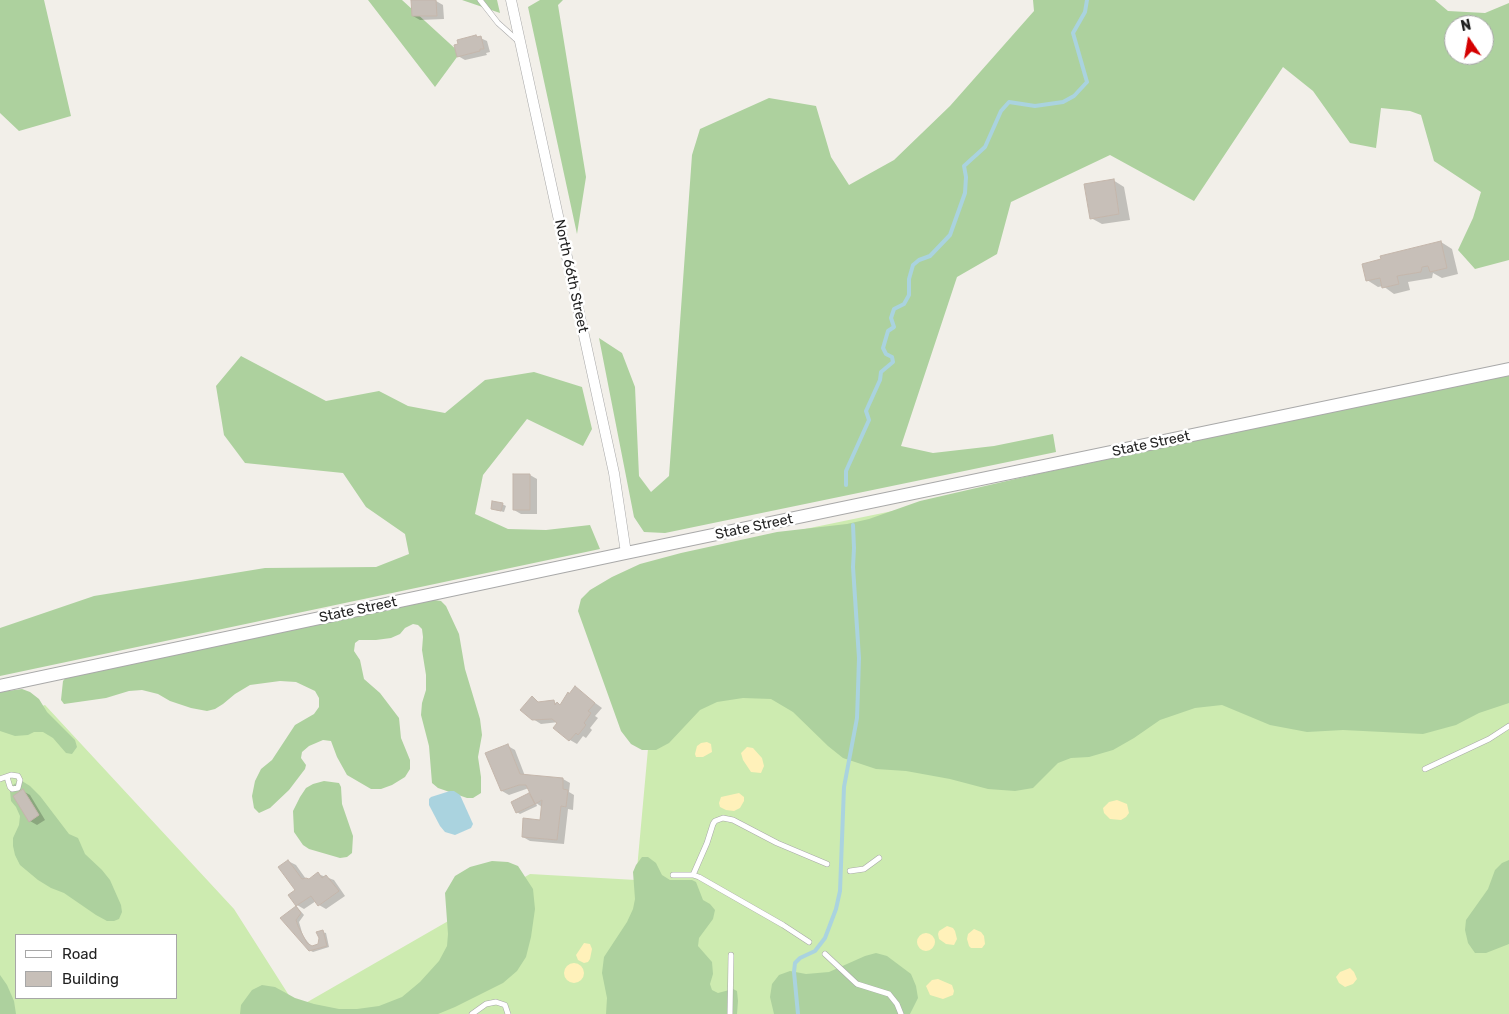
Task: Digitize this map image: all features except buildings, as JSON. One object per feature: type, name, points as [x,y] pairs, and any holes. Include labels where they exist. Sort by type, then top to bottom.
[{"type":"street","name":"North 66th Street","points":[[511,0],[614,473],[626,553]]},
{"type":"street","name":"State Street","points":[[0,686],[1509,369]]},
{"type":"lane","points":[[480,0],[498,23],[520,43]]},
{"type":"lane","points":[[1425,769],[1484,742],[1509,726]]},
{"type":"lane","points":[[0,779],[7,777]]},
{"type":"lane","points":[[693,876],[707,843],[712,824],[723,818],[733,820],[777,843],[827,864]]},
{"type":"lane","points":[[850,871],[864,869],[879,858]]},
{"type":"lane","points":[[673,875],[693,876],[783,924],[809,942]]},
{"type":"lane","points":[[824,954],[857,984],[888,994],[897,1004],[901,1014]]},
{"type":"lane","points":[[730,1014],[732,955]]},
{"type":"lane","points":[[472,1014],[486,1004],[496,1002],[505,1005],[508,1014]]},
{"type":"green space","points":[[0,0],[44,0],[71,116],[19,131],[0,113]]},
{"type":"green space","points":[[368,0],[402,0],[460,53],[435,87]]},
{"type":"green space","points":[[462,0],[497,0],[500,13]]},
{"type":"green space","points":[[540,0],[563,0],[558,5],[586,177],[577,234],[528,7]]},
{"type":"green space","points":[[1033,0],[1435,0],[1448,11],[1485,13],[1509,3],[1509,260],[1475,269],[1458,250],[1473,218],[1481,192],[1434,161],[1421,115],[1410,111],[1381,108],[1376,148],[1350,143],[1313,91],[1283,67],[1194,201],[1110,155],[1011,202],[997,254],[957,277],[901,446],[933,453],[994,446],[1053,434],[1056,452],[665,533],[644,532],[634,517],[599,338],[622,353],[635,387],[639,476],[651,492],[669,476],[692,155],[700,129],[769,98],[816,106],[831,157],[849,185],[894,160],[950,106],[1034,11]]},
{"type":"green space","points":[[241,356],[326,401],[379,391],[408,406],[445,413],[485,380],[534,372],[582,387],[592,429],[583,446],[527,419],[483,475],[475,514],[508,529],[546,530],[590,525],[600,549],[0,676],[0,628],[94,596],[265,568],[376,567],[409,554],[405,534],[366,507],[343,473],[245,463],[224,435],[216,386]]},
{"type":"green space","points":[[1509,375],[1509,703],[1479,713],[1456,725],[1423,734],[1343,730],[1307,732],[1270,725],[1222,705],[1195,708],[1160,720],[1113,750],[1089,757],[1071,758],[1058,763],[1033,788],[1015,791],[988,789],[950,779],[906,771],[876,769],[843,758],[793,712],[771,699],[743,698],[717,702],[700,710],[669,743],[656,750],[642,750],[631,744],[621,731],[578,611],[581,599],[590,590],[612,577],[640,564],[681,553],[777,532],[847,524],[869,519],[920,501],[1037,474]]},
{"type":"green space","points":[[1509,384],[1509,1014],[0,1014],[0,699],[36,708],[45,705],[234,909],[297,1008],[530,874],[636,880],[650,727],[674,556]]},
{"type":"green space","points":[[434,600],[441,601],[446,606],[459,634],[465,669],[480,719],[482,735],[478,757],[481,793],[473,798],[467,798],[438,788],[432,783],[429,746],[421,715],[426,690],[426,675],[422,650],[422,629],[418,625],[413,624],[391,638],[359,640],[355,643],[354,651],[360,660],[364,679],[380,693],[399,718],[401,738],[410,760],[410,769],[405,777],[381,789],[371,789],[347,775],[331,741],[323,740],[309,746],[302,752],[301,758],[306,765],[305,769],[289,790],[270,808],[259,813],[254,808],[252,796],[255,781],[261,769],[272,760],[295,725],[314,714],[319,707],[319,698],[315,691],[296,682],[280,681],[250,685],[215,709],[207,711],[191,708],[170,701],[158,694],[142,690],[129,691],[106,698],[64,704],[61,700],[63,681],[67,676]]},
{"type":"green space","points":[[22,689],[39,699],[47,712],[75,740],[77,747],[72,754],[66,753],[53,738],[43,732],[15,736],[0,731],[0,692]]},
{"type":"green space","points":[[22,781],[40,796],[69,834],[78,838],[85,854],[110,880],[121,905],[122,912],[119,919],[107,921],[96,915],[64,893],[38,880],[20,865],[15,855],[13,838],[19,825],[20,816],[11,801],[10,791],[14,784]]},
{"type":"green space","points":[[324,781],[339,783],[341,787],[342,804],[353,836],[352,853],[347,857],[340,858],[309,849],[303,845],[294,832],[293,811],[300,797],[306,788]]},
{"type":"green space","points":[[642,857],[648,857],[656,863],[662,875],[670,880],[692,880],[696,882],[703,900],[715,910],[713,919],[699,938],[698,946],[712,962],[713,974],[710,984],[712,990],[718,993],[733,989],[737,991],[737,1014],[606,1014],[607,998],[602,973],[604,957],[627,922],[633,909],[635,899],[633,872]]},
{"type":"green space","points":[[1509,860],[1509,944],[1486,953],[1475,953],[1468,943],[1465,930],[1466,920],[1488,889],[1495,870],[1502,863]]},
{"type":"green space","points":[[492,861],[508,862],[518,866],[533,889],[535,909],[526,957],[517,971],[503,983],[438,1014],[240,1014],[241,1005],[252,990],[262,985],[275,987],[295,998],[314,1004],[339,1009],[379,1006],[402,997],[420,982],[439,961],[447,946],[445,893],[455,876],[470,867]]},
{"type":"green space","points":[[876,953],[887,956],[911,974],[918,998],[910,1014],[774,1014],[770,997],[772,984],[779,975],[790,971],[806,974],[829,972]]},
{"type":"green space","points":[[0,975],[14,1001],[16,1014],[0,1014]]},
{"type":"sand","points":[[707,742],[711,744],[712,752],[703,757],[696,757],[697,746]]},
{"type":"sand","points":[[747,747],[753,748],[762,758],[764,766],[761,773],[751,772],[743,760],[741,753]]},
{"type":"sand","points":[[739,793],[744,797],[740,808],[734,811],[720,807],[721,797]]},
{"type":"sand","points":[[1117,800],[1127,804],[1129,813],[1121,820],[1110,819],[1104,813],[1103,808],[1109,802]]},
{"type":"sand","points":[[947,926],[955,931],[957,939],[954,945],[946,944],[939,939],[939,931]]},
{"type":"sand","points":[[974,929],[981,932],[984,936],[985,944],[982,948],[971,948],[969,946],[968,934]]},
{"type":"sand","points":[[926,933],[932,936],[935,942],[932,948],[926,951],[920,948],[917,942],[920,936]]},
{"type":"sand","points":[[584,943],[590,944],[592,949],[590,959],[584,963],[578,960],[576,955]]},
{"type":"sand","points":[[574,963],[581,966],[584,973],[581,980],[574,983],[567,980],[564,973],[567,966]]},
{"type":"sand","points":[[1350,968],[1357,979],[1353,984],[1345,987],[1339,983],[1336,977],[1340,972]]},
{"type":"sand","points":[[938,979],[952,985],[953,995],[943,999],[930,995],[926,986],[932,980]]},
{"type":"water","points":[[450,791],[460,795],[473,824],[471,828],[455,835],[445,832],[429,805],[431,797]]},
{"type":"waterway","points":[[846,485],[846,471],[869,420],[866,411],[880,380],[881,372],[893,362],[892,357],[886,354],[883,348],[888,331],[894,327],[891,318],[894,309],[904,304],[909,295],[909,279],[913,265],[919,260],[930,256],[950,235],[965,193],[966,177],[964,166],[985,147],[1001,111],[1009,102],[1035,106],[1063,102],[1074,96],[1087,82],[1073,33],[1085,12],[1087,0]]},
{"type":"waterway","points":[[798,1014],[794,972],[795,963],[800,958],[815,951],[825,938],[836,909],[840,891],[844,787],[857,718],[858,690],[859,658],[853,567],[853,525]]}]
